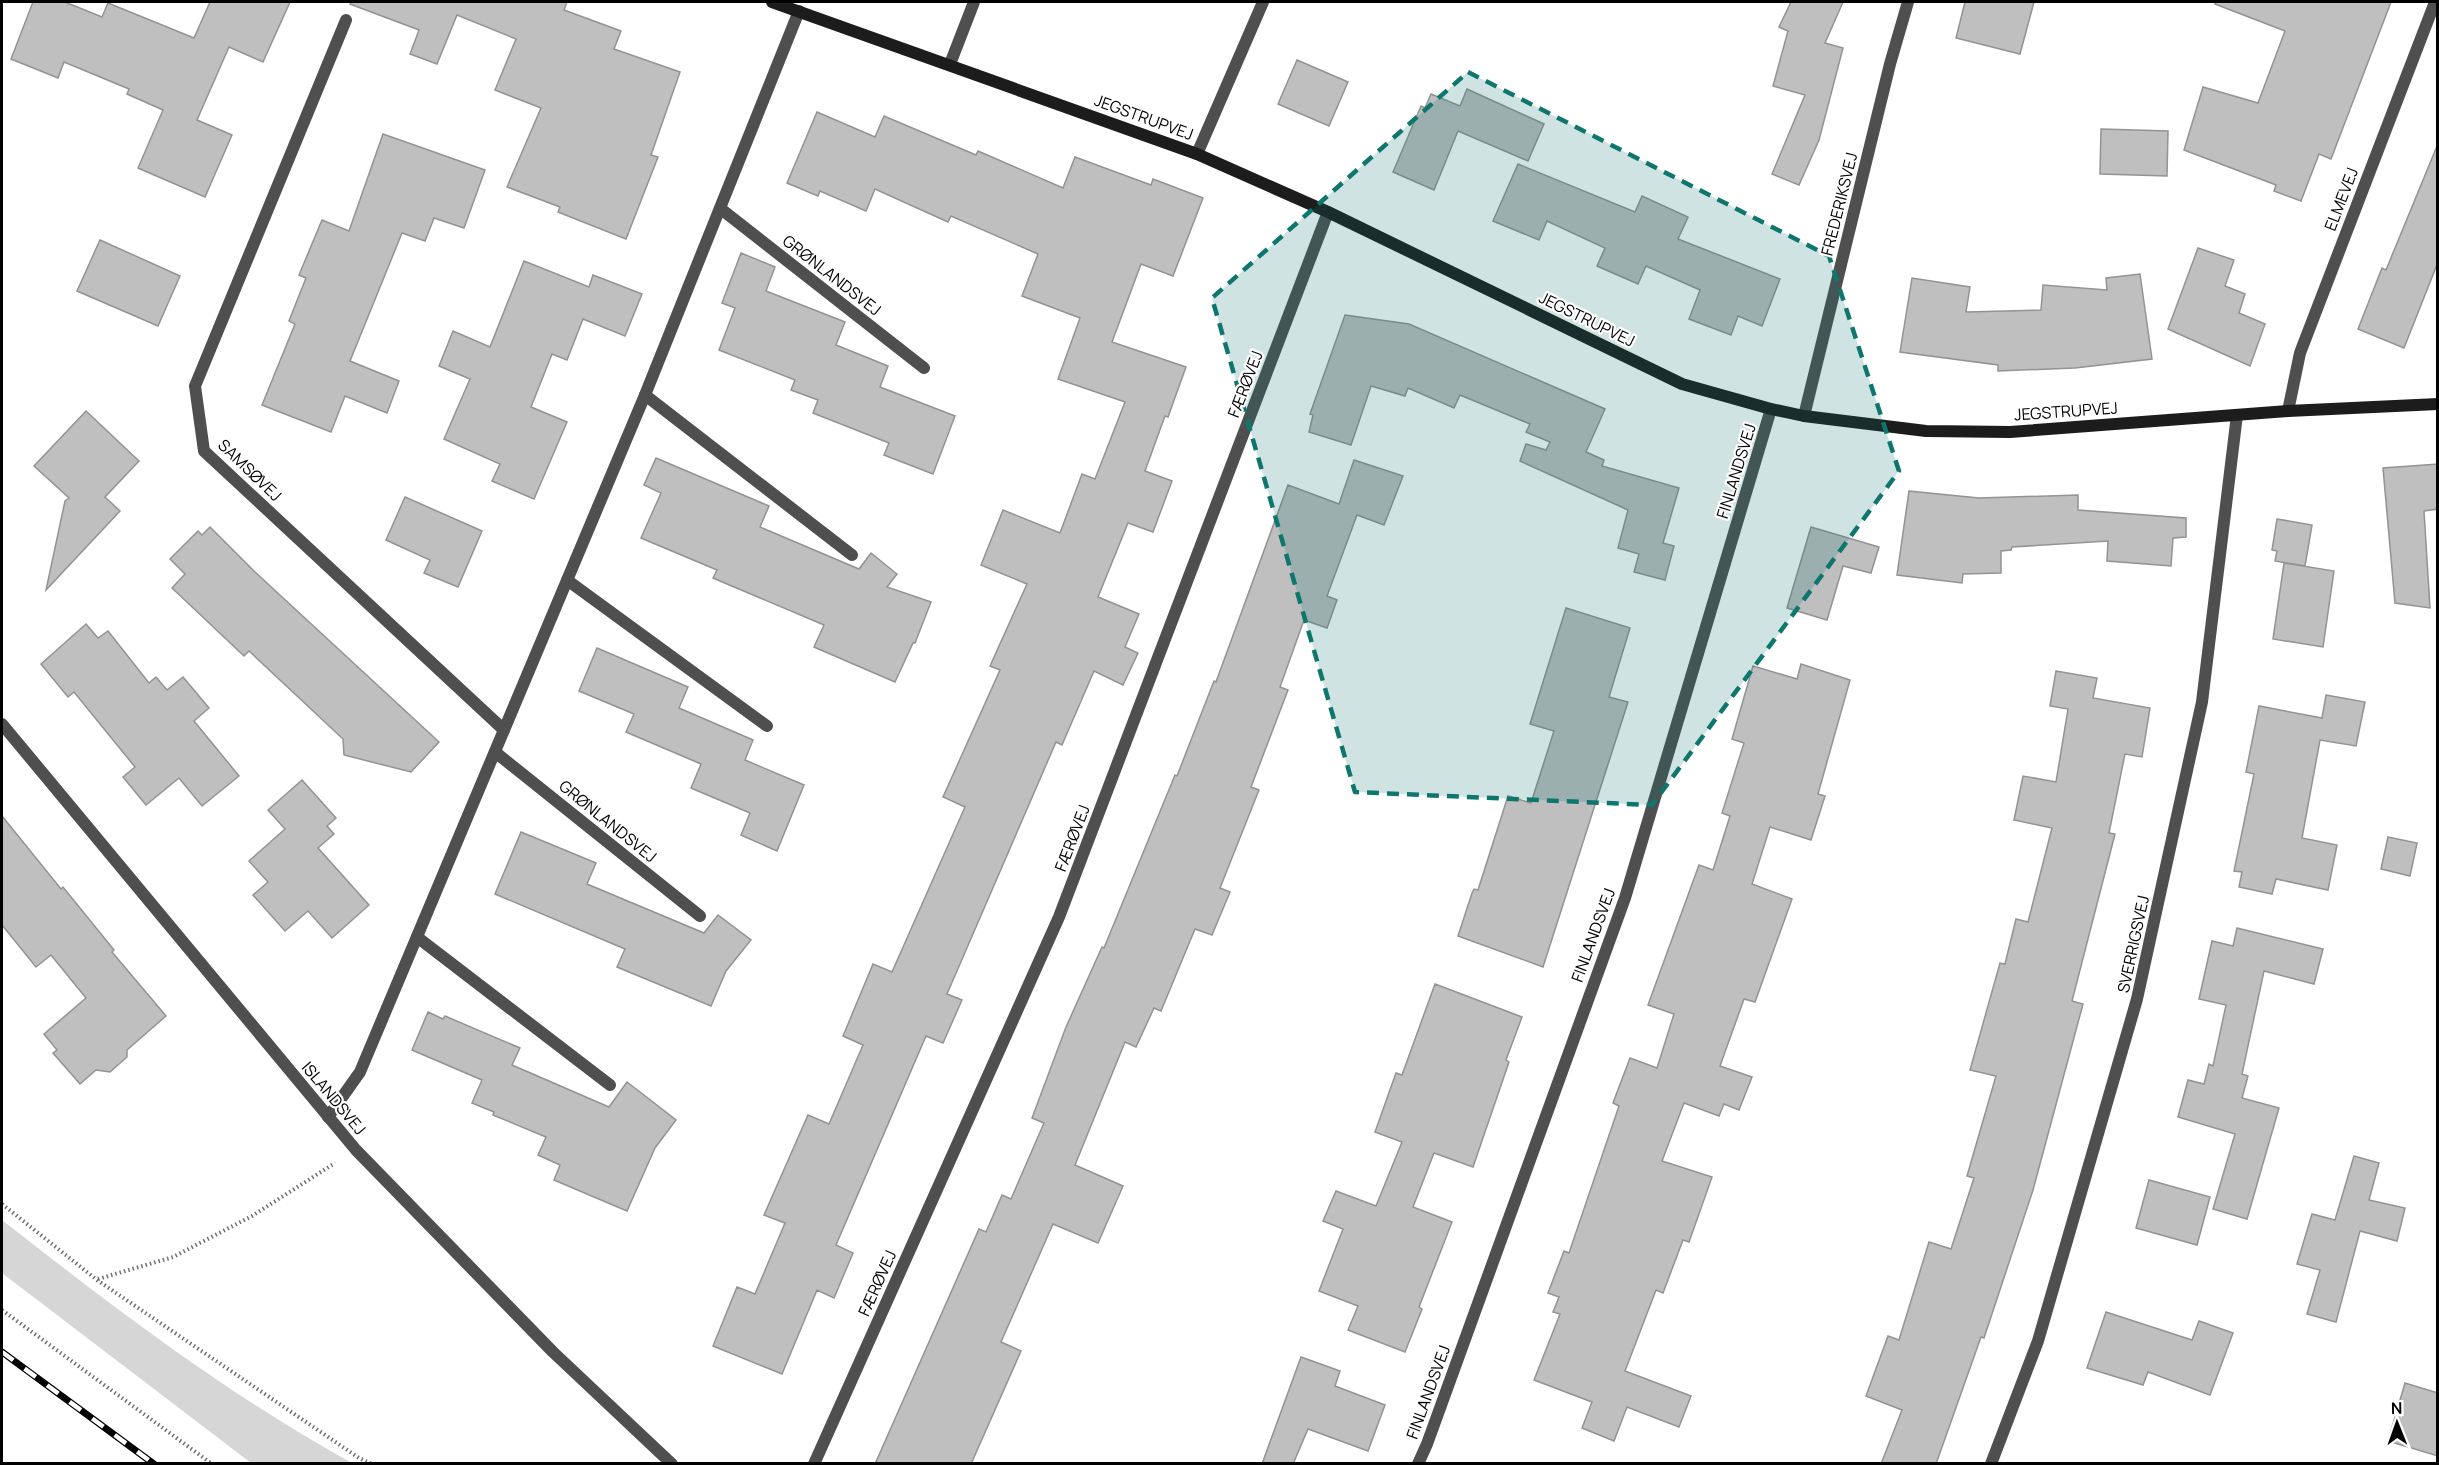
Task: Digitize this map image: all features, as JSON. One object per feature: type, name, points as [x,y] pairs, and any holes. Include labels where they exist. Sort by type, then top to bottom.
[{"type":"street","name":"JEGSTRUPVEJ","points":[[772,2],[1197,154],[1328,212],[1682,384],[1772,409],[1804,416],[1926,431],[2010,432],[2288,411],[2438,404]]},
{"type":"street","points":[[950,64],[974,2]]},
{"type":"street","points":[[1197,154],[1263,2]]},
{"type":"street","name":"FREDERIKSVEJ","points":[[1804,416],[1890,64],[1908,2]]},
{"type":"street","name":"ELMEVEJ","points":[[2288,411],[2300,353],[2434,2]]},
{"type":"street","points":[[328,1117],[360,1072],[645,395],[799,11]]},
{"type":"street","name":"SAMSØVEJ","points":[[346,20],[195,386],[204,451],[504,730]]},
{"type":"street","name":"GRØNLANDSVEJ","points":[[721,209],[924,368]]},
{"type":"street","name":"FÆRØVEJ","points":[[814,1464],[1059,917],[1328,212]]},
{"type":"street","points":[[645,395],[852,555]]},
{"type":"street","name":"FINLANDSVEJ","points":[[1418,1464],[1625,898],[1772,409]]},
{"type":"street","name":"SVERRIGSVEJ","points":[[1991,1464],[2038,1341],[2138,999],[2202,702],[2237,415]]},
{"type":"street","points":[[567,580],[767,726]]},
{"type":"street","name":"ISLANDSVEJ","points":[[2,724],[356,1150],[553,1352],[672,1464]]},
{"type":"street","name":"GRØNLANDSVEJ","points":[[495,752],[700,916]]},
{"type":"street","points":[[417,937],[610,1085]]},
{"type":"path","points":[[97,1280],[173,1257],[252,1216],[356,1150]]},
{"type":"path","points":[[2,1204],[97,1280],[359,1458],[372,1464]]},
{"type":"path","points":[[2,1310],[212,1464]]},
{"type":"highlighted area","points":[[1468,72],[1829,256],[1899,471],[1652,805],[1355,792],[1212,298]]},
{"type":"shaded area","points":[[2,1220],[172,1349],[261,1409],[352,1463],[251,1463],[2,1273]]},
{"type":"building","points":[[33,2],[65,2],[102,17],[108,3],[194,38],[210,2],[290,2],[263,62],[229,47],[197,120],[232,135],[205,197],[138,168],[163,110],[127,94],[129,89],[64,62],[58,78],[11,59]]},
{"type":"building","points":[[351,2],[567,2],[564,10],[621,31],[614,49],[680,72],[651,155],[658,157],[626,239],[558,212],[560,207],[507,187],[541,108],[495,90],[516,39],[457,15],[437,64],[410,54],[419,30],[350,4]]},
{"type":"building","points":[[1791,2],[1843,2],[1825,43],[1843,48],[1819,140],[1799,185],[1772,174],[1805,95],[1773,86],[1788,31],[1779,27]]},
{"type":"building","points":[[1965,2],[2034,2],[2020,54],[1956,38]]},
{"type":"building","points":[[2216,2],[2391,2],[2331,159],[2319,154],[2301,201],[2274,191],[2276,185],[2184,150],[2203,87],[2258,103],[2285,31],[2215,4]]},
{"type":"building","points":[[1297,60],[1348,82],[1329,126],[1278,104]]},
{"type":"building","points":[[1467,89],[1544,124],[1528,161],[1458,131],[1434,190],[1393,172],[1421,106],[1425,108],[1431,94],[1460,106]]},
{"type":"building","points":[[817,112],[875,137],[884,116],[976,155],[978,151],[1063,188],[1075,157],[1151,185],[1153,179],[1203,198],[1173,276],[1141,264],[1112,342],[1186,367],[1145,471],[1172,481],[1153,532],[1128,523],[1098,597],[1139,614],[1125,647],[1138,653],[1123,685],[1094,671],[1062,745],[1056,742],[947,994],[962,1000],[943,1043],[926,1036],[836,1245],[853,1253],[834,1298],[817,1290],[782,1374],[713,1346],[737,1287],[755,1294],[785,1223],[764,1215],[808,1115],[829,1124],[863,1045],[843,1036],[873,964],[892,972],[965,807],[943,797],[1000,670],[990,666],[1027,584],[981,565],[1003,510],[1060,533],[1082,474],[1095,479],[1125,402],[1058,379],[1080,318],[1022,296],[1038,254],[951,216],[948,222],[875,189],[866,211],[820,191],[818,196],[787,183]]},
{"type":"building","points":[[2101,129],[2168,131],[2167,176],[2100,174]]},
{"type":"building","points":[[383,134],[485,170],[464,228],[434,218],[425,241],[402,233],[350,361],[399,381],[387,413],[345,396],[331,432],[262,405],[295,324],[289,321],[306,278],[299,275],[322,220],[349,231]]},
{"type":"building","points":[[2437,146],[2438,262],[2404,348],[2358,329],[2382,268],[2386,270]]},
{"type":"building","points":[[1518,164],[1635,212],[1642,196],[1688,217],[1678,239],[1780,279],[1762,326],[1738,316],[1731,335],[1689,319],[1700,290],[1646,266],[1638,284],[1597,266],[1605,248],[1547,221],[1539,240],[1493,221]]},
{"type":"building","points":[[100,240],[180,276],[158,326],[77,291]]},
{"type":"building","points":[[2198,248],[2234,260],[2225,286],[2245,294],[2239,313],[2265,324],[2250,366],[2168,329]]},
{"type":"building","points":[[741,253],[775,267],[766,291],[845,322],[836,345],[888,366],[880,387],[955,416],[933,474],[884,455],[889,443],[813,413],[818,400],[791,390],[795,380],[719,350],[735,308],[722,303]]},
{"type":"building","points":[[524,261],[589,287],[593,275],[642,294],[625,336],[583,319],[567,360],[552,354],[531,407],[567,422],[534,499],[492,481],[500,464],[444,439],[470,379],[439,366],[453,331],[490,347]]},
{"type":"building","points":[[2140,274],[2152,359],[2075,368],[1998,371],[1998,365],[1900,352],[1912,278],[1970,287],[1966,312],[2041,310],[2043,285],[2107,290],[2106,278]]},
{"type":"building","points":[[1345,315],[1409,324],[1605,409],[1586,452],[1604,460],[1602,466],[1679,488],[1663,543],[1674,546],[1665,580],[1634,572],[1639,554],[1618,548],[1628,510],[1520,461],[1526,444],[1546,450],[1550,442],[1526,432],[1530,424],[1460,395],[1454,408],[1408,388],[1405,396],[1371,386],[1351,445],[1309,432],[1313,415],[1310,414]]},
{"type":"building","points":[[86,411],[139,461],[105,497],[120,511],[46,590],[65,501],[69,498],[34,466]]},
{"type":"building","points":[[656,458],[769,506],[760,527],[859,569],[871,553],[897,574],[887,587],[931,602],[915,643],[895,682],[814,647],[824,625],[713,578],[717,570],[641,538],[661,493],[644,485]]},
{"type":"building","points":[[1354,460],[1403,476],[1384,525],[1357,515],[1327,596],[1337,600],[1327,628],[1304,620],[1280,687],[1288,690],[1251,787],[1259,790],[1220,888],[1230,892],[1212,935],[1195,929],[1161,1011],[1154,1008],[1136,1047],[1125,1042],[1075,1165],[1123,1186],[1098,1243],[1053,1224],[1001,1342],[1021,1351],[971,1464],[875,1464],[979,1229],[986,1232],[1002,1195],[1011,1199],[1044,1123],[1032,1118],[1066,1027],[1102,947],[1104,948],[1175,775],[1177,776],[1214,681],[1216,682],[1288,485],[1339,504]]},
{"type":"building","points":[[2438,464],[2438,509],[2424,511],[2430,608],[2395,603],[2383,468]]},
{"type":"building","points":[[1909,491],[1979,498],[2078,495],[2078,510],[2186,518],[2186,537],[2173,538],[2171,566],[2107,561],[2108,541],[2012,547],[2011,550],[2001,551],[2001,573],[1963,574],[1962,583],[1897,575]]},
{"type":"building","points":[[405,497],[482,531],[458,587],[424,573],[430,560],[386,540]]},
{"type":"building","points":[[2277,519],[2312,525],[2305,566],[2275,561],[2277,551],[2272,550]]},
{"type":"building","points":[[210,527],[255,572],[439,742],[411,772],[344,755],[343,739],[249,651],[244,656],[172,588],[185,574],[170,559],[198,531],[202,535]]},
{"type":"building","points":[[1811,527],[1879,547],[1871,573],[1843,566],[1827,620],[1787,608]]},
{"type":"building","points":[[2284,563],[2334,571],[2323,647],[2273,639]]},
{"type":"building","points":[[1566,608],[1630,628],[1609,697],[1628,702],[1543,967],[1458,936],[1472,893],[1474,889],[1478,890],[1508,796],[1531,803],[1554,731],[1530,724]]},
{"type":"building","points":[[86,624],[98,638],[108,631],[149,683],[156,677],[167,690],[183,677],[209,708],[194,721],[239,776],[202,806],[179,778],[146,805],[123,777],[135,767],[74,692],[68,697],[41,664]]},
{"type":"building","points":[[597,648],[688,687],[679,708],[753,740],[745,760],[804,785],[777,851],[741,835],[750,813],[691,788],[701,764],[626,732],[634,714],[579,691]]},
{"type":"building","points":[[1801,664],[1850,680],[1818,794],[1825,796],[1811,840],[1770,827],[1752,884],[1792,899],[1755,1002],[1744,999],[1720,1066],[1752,1077],[1739,1110],[1724,1104],[1719,1116],[1684,1103],[1662,1161],[1712,1177],[1689,1242],[1683,1240],[1663,1293],[1656,1290],[1625,1371],[1691,1396],[1679,1427],[1627,1407],[1614,1441],[1582,1428],[1592,1402],[1534,1380],[1560,1314],[1553,1312],[1559,1297],[1548,1293],[1564,1251],[1569,1253],[1619,1106],[1613,1103],[1630,1058],[1657,1068],[1674,1014],[1648,1005],[1699,865],[1713,870],[1730,816],[1722,813],[1744,743],[1732,739],[1753,666],[1797,679]]},
{"type":"building","points":[[2056,671],[2097,678],[2093,698],[2150,708],[2142,757],[2125,754],[2109,833],[2115,834],[2072,1001],[2083,1004],[2033,1190],[1984,1338],[1981,1337],[1936,1464],[1881,1464],[1902,1410],[1866,1396],[1888,1336],[1899,1340],[1929,1242],[1951,1249],[1974,1178],[1967,1176],[1996,1076],[1970,1070],[2000,963],[2005,964],[2016,919],[2028,922],[2052,828],[2014,820],[2023,776],[2056,782],[2068,709],[2050,706]]},
{"type":"building","points":[[2326,695],[2365,702],[2356,746],[2320,740],[2302,838],[2337,845],[2328,890],[2276,879],[2272,894],[2239,887],[2242,872],[2234,871],[2254,774],[2246,772],[2259,706],[2322,718]]},
{"type":"building","points":[[302,780],[336,818],[327,826],[334,834],[318,848],[369,905],[332,938],[308,911],[285,931],[253,895],[268,882],[249,861],[285,829],[268,810]]},
{"type":"building","points":[[2,816],[61,889],[63,887],[114,950],[112,952],[166,1016],[127,1050],[127,1057],[110,1072],[96,1070],[80,1084],[53,1053],[57,1050],[44,1034],[86,998],[51,955],[36,967],[2,925]]},
{"type":"building","points":[[521,832],[596,863],[587,884],[704,933],[718,915],[751,940],[726,971],[711,1006],[617,967],[625,949],[495,894]]},
{"type":"building","points":[[2388,837],[2417,843],[2410,876],[2381,869]]},
{"type":"building","points":[[2237,928],[2323,949],[2314,984],[2264,971],[2242,1074],[2248,1076],[2242,1098],[2279,1108],[2247,1219],[2213,1209],[2235,1134],[2178,1117],[2188,1080],[2204,1084],[2209,1064],[2213,1066],[2226,1005],[2199,999],[2212,941],[2233,946]]},
{"type":"building","points":[[1435,984],[1522,1017],[1506,1060],[1509,1062],[1473,1167],[1434,1153],[1413,1207],[1452,1222],[1419,1307],[1422,1309],[1405,1352],[1348,1330],[1358,1306],[1319,1291],[1343,1229],[1323,1221],[1336,1191],[1376,1206],[1402,1142],[1375,1132],[1396,1073],[1402,1075]]},
{"type":"building","points":[[428,1012],[443,1019],[445,1016],[520,1048],[512,1065],[609,1107],[627,1082],[676,1120],[655,1148],[627,1211],[554,1180],[560,1165],[538,1155],[546,1137],[493,1115],[494,1112],[472,1103],[482,1080],[412,1050]]},
{"type":"building","points":[[2354,1156],[2379,1163],[2369,1200],[2405,1208],[2397,1241],[2360,1231],[2336,1322],[2307,1314],[2320,1270],[2297,1264],[2312,1214],[2335,1220]]},
{"type":"building","points":[[2149,1180],[2210,1197],[2197,1245],[2136,1228]]},
{"type":"building","points":[[2106,1312],[2192,1340],[2199,1321],[2233,1333],[2210,1395],[2148,1372],[2143,1385],[2087,1368]]},
{"type":"building","points":[[1301,1357],[1340,1371],[1335,1386],[1385,1405],[1368,1451],[1308,1429],[1293,1464],[1262,1464]]},
{"type":"building","points":[[2405,1383],[2438,1393],[2438,1456],[2388,1441]]},
{"type":"railway","points":[[2,1352],[154,1464]]}]
